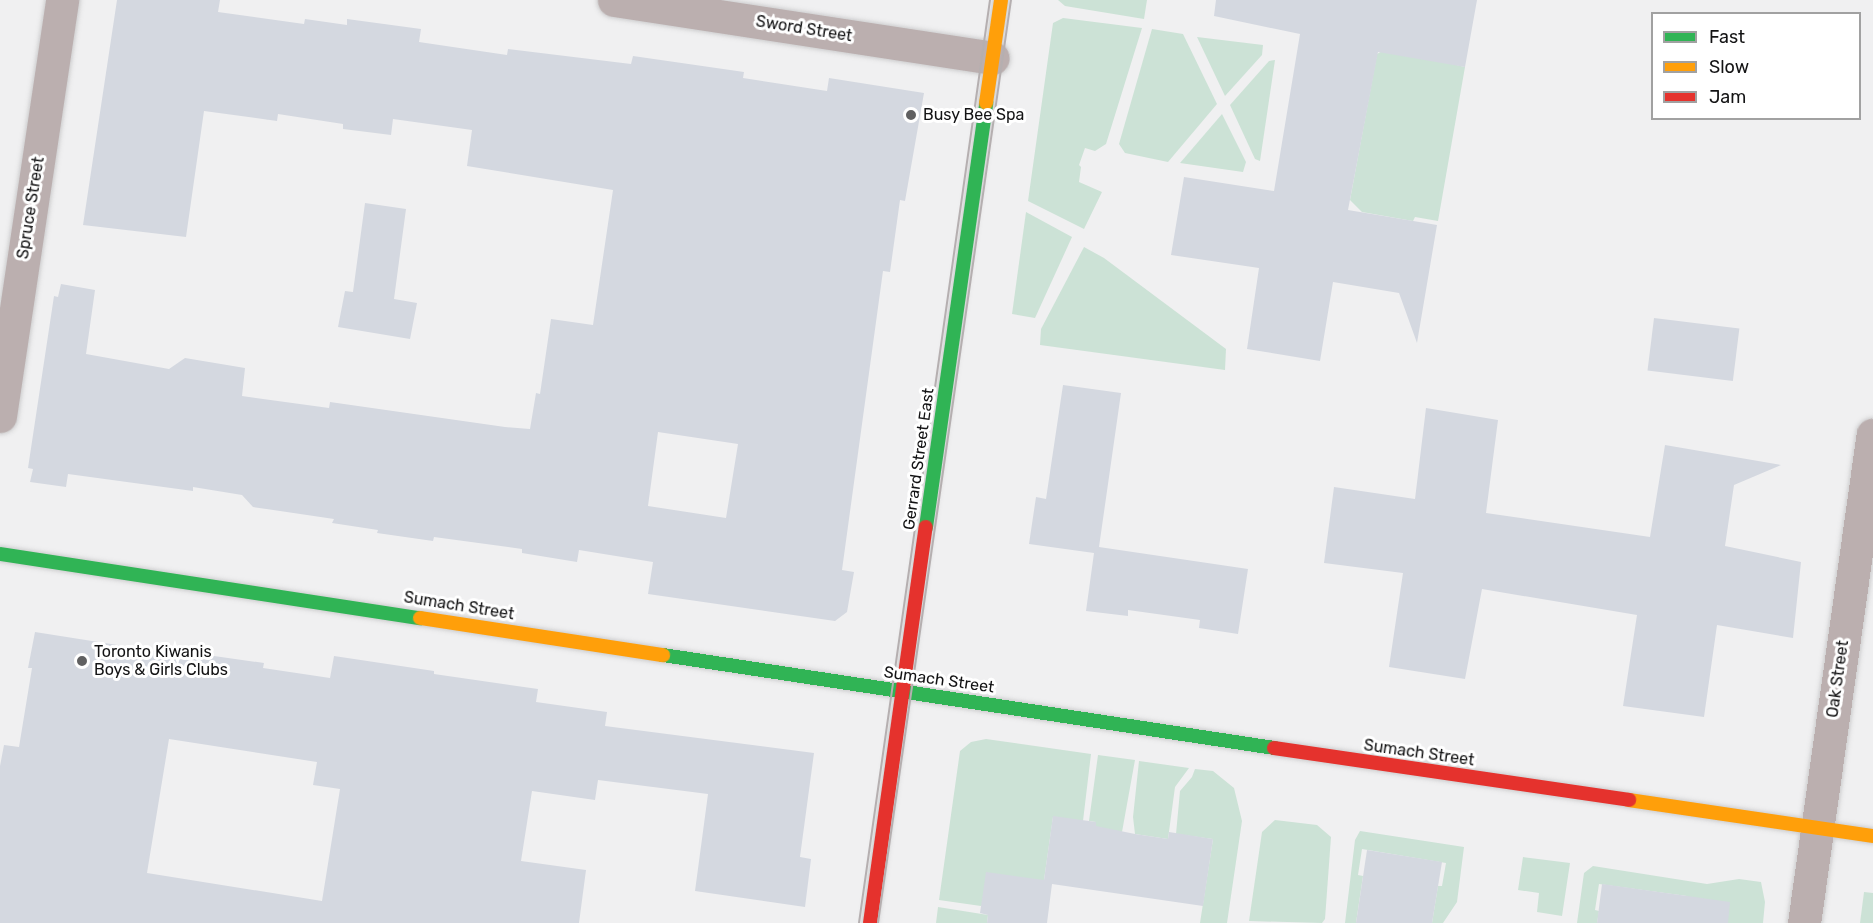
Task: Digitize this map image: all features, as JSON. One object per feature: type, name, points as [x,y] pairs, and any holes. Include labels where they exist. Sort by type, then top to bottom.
[{"type":"street","name":"Spruce Street","points":[[0,416],[62,0]]},
{"type":"street","name":"Sword Street","points":[[614,0],[993,58]]},
{"type":"street","name":"Gerrard Street East","points":[[870,923],[1001,0]]},
{"type":"street","name":"Oak Street","points":[[1804,923],[1873,435]]},
{"type":"street","name":"Sumach Street","points":[[0,554],[1873,836]]},
{"type":"green space","points":[[1058,0],[1147,0],[1144,19],[1065,6]]},
{"type":"green space","points":[[1063,18],[1142,28],[1106,144],[1095,151],[1085,148],[1079,165],[1081,167],[1079,182],[1102,192],[1084,229],[1028,201],[1053,23]]},
{"type":"green space","points":[[1152,29],[1183,34],[1217,104],[1168,162],[1125,153],[1119,144]]},
{"type":"green space","points":[[1197,37],[1263,45],[1262,55],[1225,96]]},
{"type":"green space","points":[[1386,49],[1465,67],[1438,221],[1415,217],[1413,221],[1362,212],[1350,200],[1377,54]]},
{"type":"green space","points":[[1275,60],[1260,161],[1255,159],[1230,105],[1269,61]]},
{"type":"green space","points":[[1222,114],[1246,162],[1243,172],[1180,163]]},
{"type":"green space","points":[[1026,212],[1072,237],[1035,318],[1012,314]]},
{"type":"green space","points":[[1084,247],[1104,258],[1226,349],[1225,370],[1040,345],[1041,329]]},
{"type":"green space","points":[[986,739],[1091,754],[1083,821],[1053,817],[1044,880],[981,906],[939,900],[960,751],[971,742]]},
{"type":"green space","points":[[1098,755],[1135,760],[1122,832],[1096,828],[1096,822],[1089,821]]},
{"type":"green space","points":[[1139,761],[1189,768],[1175,787],[1168,839],[1135,834],[1133,817]]},
{"type":"green space","points":[[1195,769],[1213,771],[1234,788],[1242,821],[1227,923],[1200,923],[1213,839],[1176,834],[1180,791],[1192,777]]},
{"type":"green space","points":[[1275,820],[1317,825],[1331,837],[1325,919],[1322,923],[1249,921],[1262,832]]},
{"type":"green space","points":[[1360,831],[1464,847],[1457,902],[1443,923],[1432,923],[1438,886],[1442,886],[1446,863],[1362,849],[1358,875],[1363,876],[1356,923],[1345,923],[1355,840]]},
{"type":"green space","points":[[1523,857],[1570,863],[1562,916],[1537,912],[1539,893],[1518,890]]},
{"type":"green space","points":[[1593,866],[1707,884],[1739,879],[1761,882],[1765,902],[1763,923],[1676,923],[1687,896],[1599,884],[1595,910],[1599,911],[1597,923],[1577,923],[1584,873]]},
{"type":"green space","points":[[1864,892],[1873,893],[1873,923],[1860,923]]},
{"type":"green space","points":[[938,907],[988,915],[987,923],[936,923]]},
{"type":"building","points":[[117,0],[220,0],[218,12],[304,24],[305,19],[347,25],[347,19],[421,29],[419,42],[507,55],[508,49],[631,64],[633,56],[744,72],[743,78],[827,91],[829,78],[924,93],[905,201],[900,200],[890,272],[883,271],[842,570],[854,572],[847,612],[835,621],[648,594],[653,562],[579,550],[577,562],[522,553],[522,549],[434,537],[433,541],[377,533],[378,530],[332,523],[334,519],[253,507],[242,495],[193,487],[193,491],[68,474],[66,487],[30,482],[33,469],[28,468],[54,296],[58,297],[61,284],[95,290],[86,354],[169,369],[185,358],[245,368],[242,396],[329,408],[330,402],[530,429],[536,393],[540,394],[551,319],[593,325],[613,190],[467,166],[472,130],[393,119],[391,135],[343,129],[343,124],[278,114],[277,121],[204,111],[186,237],[83,225]],"holes":[[[658,432],[738,444],[726,518],[648,506]]]},
{"type":"building","points":[[1216,0],[1477,0],[1465,67],[1378,52],[1348,210],[1437,225],[1417,343],[1399,293],[1333,282],[1320,361],[1247,349],[1259,268],[1171,255],[1184,177],[1274,191],[1300,34],[1214,16]]},
{"type":"building","points":[[365,203],[406,209],[394,299],[417,303],[410,339],[338,327],[345,291],[353,292]]},
{"type":"building","points":[[1654,318],[1739,328],[1733,381],[1648,371]]},
{"type":"building","points":[[1063,385],[1121,393],[1099,547],[1248,569],[1238,634],[1199,628],[1200,620],[1128,610],[1128,616],[1086,611],[1094,553],[1029,544],[1036,497],[1046,499]]},
{"type":"building","points":[[1426,408],[1498,420],[1486,513],[1650,537],[1665,445],[1781,465],[1734,485],[1725,546],[1801,562],[1793,638],[1717,625],[1704,717],[1623,706],[1637,615],[1482,589],[1465,679],[1389,667],[1403,573],[1324,563],[1334,487],[1415,499]]},
{"type":"building","points":[[35,632],[206,659],[207,655],[264,663],[263,668],[330,678],[334,656],[434,671],[434,674],[538,689],[536,702],[607,712],[605,726],[814,753],[800,857],[811,859],[805,907],[695,891],[708,794],[598,780],[595,800],[532,791],[521,861],[586,870],[579,923],[0,923],[0,766],[4,745],[19,747],[32,668],[28,668]],"holes":[[[169,739],[317,762],[313,785],[340,789],[322,901],[147,873]]]},
{"type":"building","points":[[1053,816],[1096,822],[1096,826],[1168,839],[1169,832],[1213,839],[1203,906],[1052,884],[1047,923],[987,923],[988,915],[980,913],[986,872],[1044,880]]},
{"type":"building","points":[[1367,850],[1442,862],[1432,923],[1356,923]]},
{"type":"building","points":[[1602,884],[1730,902],[1728,923],[1597,923]]},
{"type":"tram line","points":[[859,923],[990,0]]},
{"type":"tram line","points":[[878,923],[1011,0]]},
{"type":"traffic: fast","points":[[926,527],[986,103]]},
{"type":"traffic: fast","points":[[0,554],[420,618]]},
{"type":"traffic: fast","points":[[663,655],[1274,748]]},
{"type":"traffic: slow","points":[[986,103],[1001,0]]},
{"type":"traffic: slow","points":[[420,618],[663,655]]},
{"type":"traffic: slow","points":[[1629,800],[1873,836]]},
{"type":"traffic: jam","points":[[870,923],[926,527]]},
{"type":"traffic: jam","points":[[1274,748],[1629,800]]},
{"type":"place","name":"Busy Bee Spa","points":[[911,115]]},
{"type":"place","name":"Toronto Kiwanis Boys & Girls Clubs","points":[[82,661]]}]
